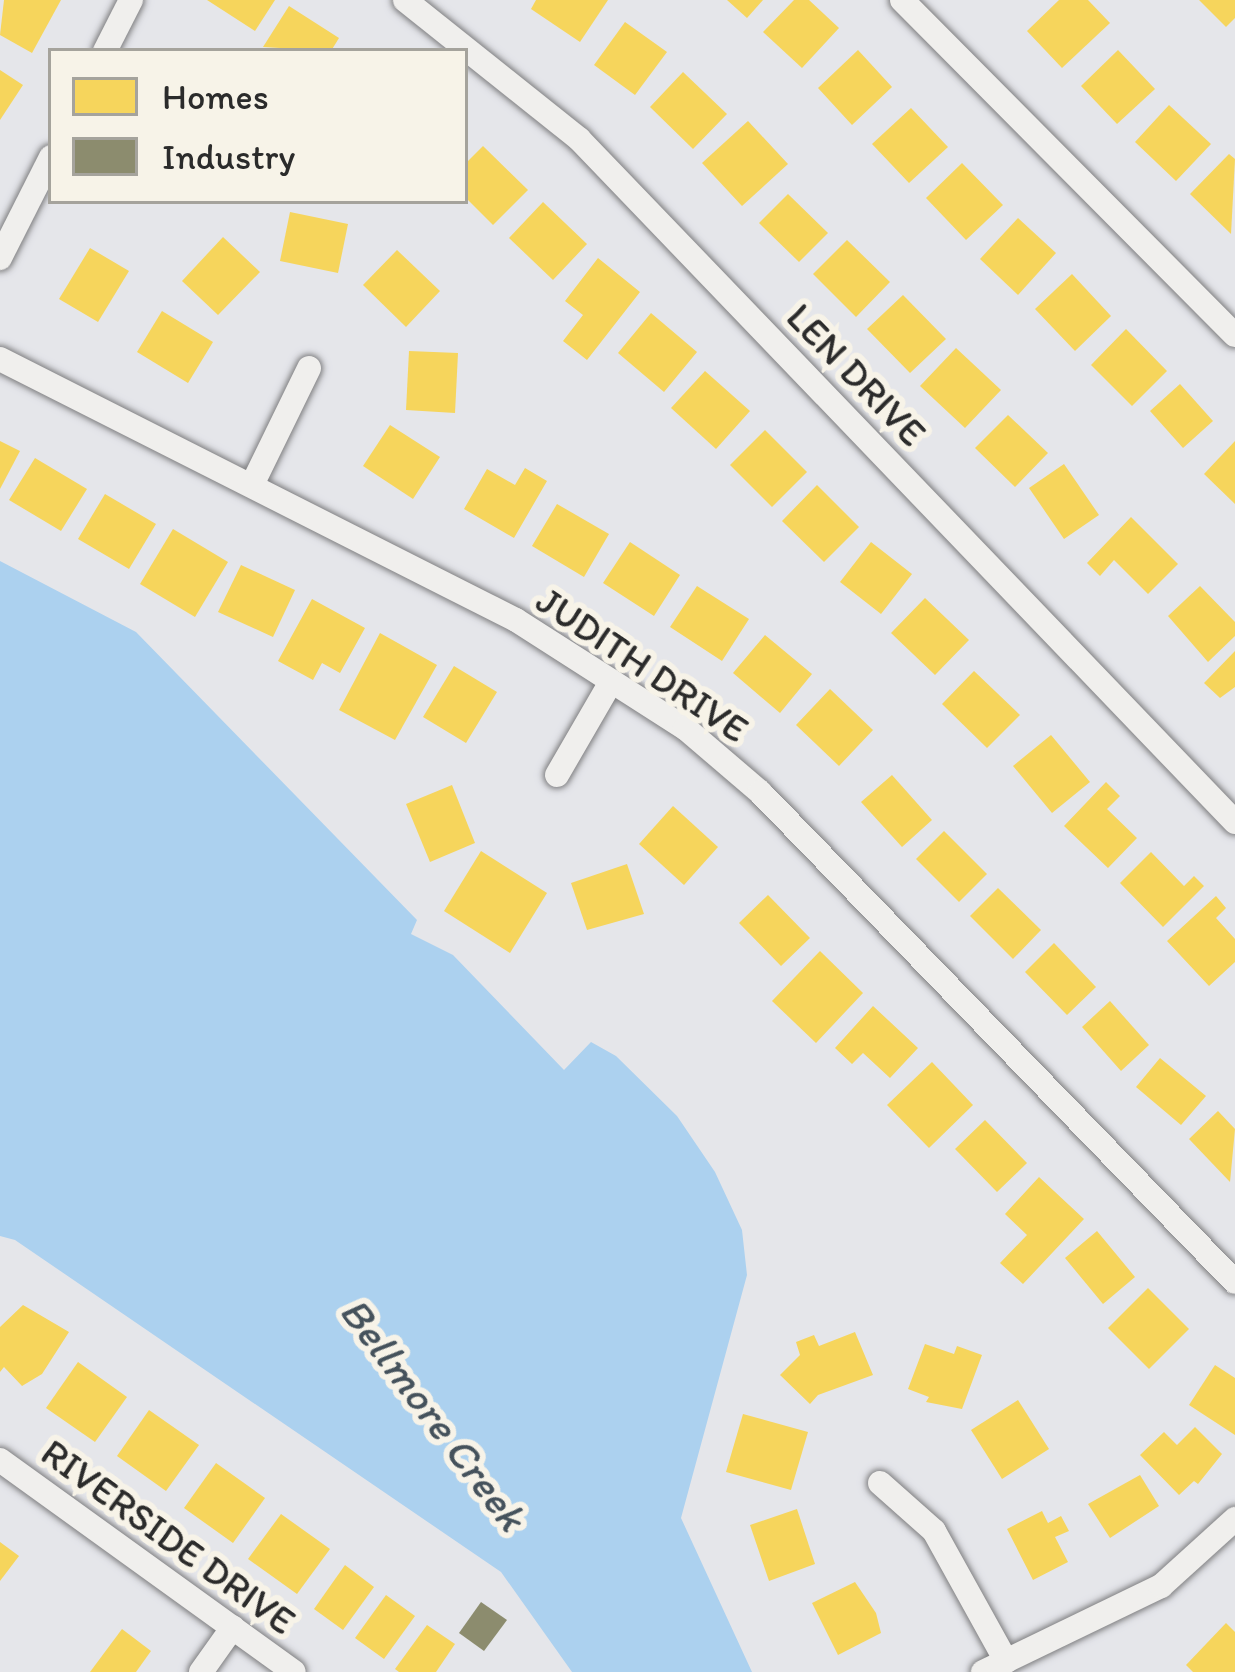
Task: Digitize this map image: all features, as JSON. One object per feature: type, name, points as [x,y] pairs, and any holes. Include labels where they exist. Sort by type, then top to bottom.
[{"type":"street","points":[[107,48],[131,0]]},
{"type":"street","name":"LEN DRIVE","points":[[405,0],[465,48]]},
{"type":"street","points":[[902,0],[1235,335]]},
{"type":"street","name":"LEN DRIVE","points":[[468,50],[579,139],[1235,822]]},
{"type":"street","points":[[0,258],[48,163]]},
{"type":"street","name":"JUDITH DRIVE","points":[[0,358],[516,620],[685,728],[760,793],[1235,1282]]},
{"type":"street","points":[[252,485],[309,368]]},
{"type":"street","points":[[557,775],[611,682]]},
{"type":"street","name":"RIVERSIDE DRIVE","points":[[0,1460],[294,1672]]},
{"type":"street","points":[[880,1483],[909,1503],[934,1531],[994,1666],[1161,1586],[1235,1520]]},
{"type":"street","points":[[201,1672],[233,1628]]},
{"type":"water","name":"Bellmore Creek","points":[[0,561],[136,632],[417,920],[411,934],[453,955],[564,1070],[591,1042],[616,1056],[677,1116],[715,1172],[742,1230],[747,1275],[681,1518],[752,1672],[572,1672],[501,1572],[15,1240],[0,1236]]},
{"type":"building: Homes","points":[[4,0],[61,0],[32,53],[0,35]]},
{"type":"building: Homes","points":[[207,0],[275,0],[255,31]]},
{"type":"building: Homes","points":[[536,0],[608,0],[580,42],[531,9]]},
{"type":"building: Homes","points":[[727,0],[763,0],[747,18]]},
{"type":"building: Homes","points":[[794,0],[809,0],[839,28],[802,68],[763,32]]},
{"type":"building: Homes","points":[[1059,0],[1088,0],[1110,23],[1062,68],[1027,31]]},
{"type":"building: Homes","points":[[1199,0],[1235,0],[1235,18],[1226,27]]},
{"type":"building: Homes","points":[[289,6],[339,38],[333,48],[263,47]]},
{"type":"building: Homes","points":[[625,22],[667,52],[635,95],[594,65]]},
{"type":"building: Homes","points":[[858,50],[892,87],[852,125],[818,88]]},
{"type":"building: Homes","points":[[1118,50],[1155,89],[1117,124],[1081,86]]},
{"type":"building: Homes","points":[[0,70],[23,85],[0,120]]},
{"type":"building: Homes","points":[[683,72],[727,114],[693,149],[650,107]]},
{"type":"building: Homes","points":[[1169,105],[1211,144],[1176,181],[1135,142]]},
{"type":"building: Homes","points":[[911,108],[948,147],[909,183],[872,144]]},
{"type":"building: Homes","points":[[748,121],[788,164],[742,206],[702,163]]},
{"type":"building: Homes","points":[[483,146],[528,190],[493,225],[468,200],[468,161]]},
{"type":"building: Homes","points":[[1229,154],[1235,159],[1231,234],[1190,194]]},
{"type":"building: Homes","points":[[962,163],[1003,205],[966,240],[926,198]]},
{"type":"building: Homes","points":[[788,194],[828,233],[799,262],[759,223]]},
{"type":"building: Homes","points":[[543,202],[587,244],[553,280],[509,238]]},
{"type":"building: Homes","points":[[290,212],[348,224],[338,273],[280,261]]},
{"type":"building: Homes","points":[[1018,218],[1056,253],[1018,295],[980,259]]},
{"type":"building: Homes","points":[[223,237],[260,272],[218,315],[182,281]]},
{"type":"building: Homes","points":[[847,240],[890,282],[856,317],[813,274]]},
{"type":"building: Homes","points":[[90,248],[129,271],[98,322],[59,299]]},
{"type":"building: Homes","points":[[397,250],[440,291],[406,327],[363,285]]},
{"type":"building: Homes","points":[[598,258],[640,292],[587,360],[563,341],[583,315],[565,301]]},
{"type":"building: Homes","points":[[1072,274],[1111,316],[1075,351],[1035,309]]},
{"type":"building: Homes","points":[[903,295],[946,339],[910,373],[867,329]]},
{"type":"building: Homes","points":[[162,311],[213,342],[188,383],[137,352]]},
{"type":"building: Homes","points":[[651,313],[697,352],[664,392],[618,353]]},
{"type":"building: Homes","points":[[1126,329],[1167,371],[1132,406],[1091,365]]},
{"type":"building: Homes","points":[[956,348],[1001,390],[965,428],[920,386]]},
{"type":"building: Homes","points":[[409,351],[458,353],[455,413],[406,410]]},
{"type":"building: Homes","points":[[705,371],[750,411],[716,449],[671,408]]},
{"type":"building: Homes","points":[[1180,384],[1213,421],[1183,448],[1150,411]]},
{"type":"building: Homes","points":[[1008,415],[1048,453],[1015,487],[975,448]]},
{"type":"building: Homes","points":[[390,425],[440,457],[413,499],[363,466]]},
{"type":"building: Homes","points":[[765,430],[807,472],[772,507],[730,465]]},
{"type":"building: Homes","points":[[0,441],[20,451],[0,489]]},
{"type":"building: Homes","points":[[1235,441],[1235,504],[1204,474]]},
{"type":"building: Homes","points":[[35,458],[87,489],[61,531],[9,500]]},
{"type":"building: Homes","points":[[1064,464],[1099,515],[1064,539],[1029,488]]},
{"type":"building: Homes","points":[[525,468],[547,481],[514,538],[464,509],[487,469],[515,485]]},
{"type":"building: Homes","points":[[817,485],[859,527],[824,562],[782,521]]},
{"type":"building: Homes","points":[[105,494],[156,524],[129,569],[78,539]]},
{"type":"building: Homes","points":[[557,504],[609,534],[584,577],[532,546]]},
{"type":"building: Homes","points":[[1131,517],[1178,564],[1148,594],[1114,560],[1100,576],[1087,563]]},
{"type":"building: Homes","points":[[173,529],[228,562],[195,617],[140,584]]},
{"type":"building: Homes","points":[[630,542],[680,575],[654,616],[603,583]]},
{"type":"building: Homes","points":[[871,542],[912,574],[881,614],[840,582]]},
{"type":"building: Homes","points":[[241,565],[295,590],[273,637],[218,612]]},
{"type":"building: Homes","points":[[697,586],[749,619],[722,661],[670,627]]},
{"type":"building: Homes","points":[[1200,586],[1235,622],[1235,636],[1208,662],[1168,616]]},
{"type":"building: Homes","points":[[925,598],[969,640],[935,675],[891,633]]},
{"type":"building: Homes","points":[[312,599],[365,628],[340,673],[322,663],[313,680],[278,661]]},
{"type":"building: Homes","points":[[380,633],[437,665],[395,740],[339,710]]},
{"type":"building: Homes","points":[[765,635],[812,674],[780,713],[733,673]]},
{"type":"building: Homes","points":[[1235,651],[1235,687],[1220,698],[1204,683]]},
{"type":"building: Homes","points":[[454,666],[497,692],[466,743],[423,717]]},
{"type":"building: Homes","points":[[974,671],[1020,715],[987,748],[942,704]]},
{"type":"building: Homes","points":[[830,689],[873,730],[839,766],[796,725]]},
{"type":"building: Homes","points":[[1051,735],[1090,782],[1052,813],[1013,766]]},
{"type":"building: Homes","points":[[892,775],[932,820],[902,847],[861,802]]},
{"type":"building: Homes","points":[[1106,782],[1120,796],[1107,809],[1137,838],[1108,868],[1064,826]]},
{"type":"building: Homes","points":[[452,785],[475,843],[430,862],[406,804]]},
{"type":"building: Homes","points":[[673,806],[718,847],[684,885],[639,844]]},
{"type":"building: Homes","points":[[944,831],[987,874],[959,902],[916,859]]},
{"type":"building: Homes","points":[[481,851],[547,893],[510,953],[444,911]]},
{"type":"building: Homes","points":[[1151,852],[1184,886],[1194,876],[1204,886],[1163,927],[1120,883]]},
{"type":"building: Homes","points":[[627,864],[644,914],[587,930],[571,883]]},
{"type":"building: Homes","points":[[998,888],[1041,930],[1013,959],[970,916]]},
{"type":"building: Homes","points":[[768,895],[810,938],[781,966],[739,923]]},
{"type":"building: Homes","points":[[1216,896],[1226,908],[1216,918],[1235,939],[1235,962],[1209,986],[1167,941]]},
{"type":"building: Homes","points":[[1054,943],[1096,987],[1067,1015],[1025,972]]},
{"type":"building: Homes","points":[[820,951],[863,993],[816,1043],[772,1001]]},
{"type":"building: Homes","points":[[1110,1001],[1149,1045],[1121,1071],[1082,1027]]},
{"type":"building: Homes","points":[[873,1006],[918,1048],[890,1078],[863,1053],[852,1064],[835,1048]]},
{"type":"building: Homes","points":[[1160,1058],[1206,1096],[1181,1125],[1136,1087]]},
{"type":"building: Homes","points":[[932,1062],[973,1105],[929,1148],[887,1105]]},
{"type":"building: Homes","points":[[1218,1111],[1235,1129],[1230,1182],[1189,1139]]},
{"type":"building: Homes","points":[[985,1120],[1027,1163],[997,1192],[955,1149]]},
{"type":"building: Homes","points":[[1039,1177],[1084,1219],[1023,1284],[1000,1263],[1027,1235],[1005,1214]]},
{"type":"building: Homes","points":[[1097,1231],[1135,1277],[1103,1304],[1065,1258]]},
{"type":"building: Homes","points":[[1148,1288],[1189,1329],[1149,1369],[1108,1328]]},
{"type":"building: Homes","points":[[23,1305],[69,1332],[42,1374],[22,1386],[4,1367],[0,1372],[0,1327]]},
{"type":"building: Homes","points":[[855,1332],[873,1375],[818,1395],[810,1404],[780,1375],[800,1355],[796,1342],[814,1335],[819,1346]]},
{"type":"building: Homes","points":[[925,1344],[954,1354],[957,1346],[982,1355],[962,1409],[926,1402],[929,1397],[908,1389]]},
{"type":"building: Homes","points":[[78,1362],[127,1397],[95,1442],[46,1408]]},
{"type":"building: Homes","points":[[1215,1365],[1235,1378],[1235,1435],[1189,1405]]},
{"type":"building: Homes","points":[[1018,1400],[1049,1449],[1002,1479],[971,1430]]},
{"type":"building: Homes","points":[[149,1410],[199,1445],[166,1491],[117,1456]]},
{"type":"building: Homes","points":[[743,1414],[808,1432],[791,1490],[726,1472]]},
{"type":"building: Homes","points":[[1195,1427],[1222,1454],[1198,1484],[1194,1481],[1179,1495],[1140,1455],[1164,1432],[1177,1445]]},
{"type":"building: Homes","points":[[216,1463],[265,1498],[233,1543],[184,1508]]},
{"type":"building: Homes","points":[[1140,1475],[1159,1506],[1110,1538],[1088,1504]]},
{"type":"building: Homes","points":[[797,1509],[815,1564],[769,1581],[750,1525]]},
{"type":"building: Homes","points":[[1042,1511],[1048,1523],[1061,1516],[1069,1531],[1055,1537],[1068,1562],[1033,1580],[1007,1529]]},
{"type":"building: Homes","points":[[281,1514],[330,1549],[297,1594],[248,1559]]},
{"type":"building: Homes","points":[[0,1542],[19,1556],[0,1581]]},
{"type":"building: Homes","points":[[345,1565],[374,1587],[343,1630],[314,1609]]},
{"type":"building: Homes","points":[[855,1582],[876,1613],[881,1633],[838,1655],[812,1603]]},
{"type":"building: Homes","points":[[386,1595],[415,1616],[384,1659],[355,1638]]},
{"type":"building: Homes","points":[[1226,1623],[1235,1632],[1235,1672],[1193,1672],[1186,1665]]},
{"type":"building: Homes","points":[[427,1625],[455,1644],[436,1672],[399,1672],[395,1669]]},
{"type":"building: Homes","points":[[122,1629],[151,1651],[136,1672],[90,1672]]},
{"type":"building: Industry","points":[[481,1602],[507,1620],[484,1651],[459,1633]]}]
